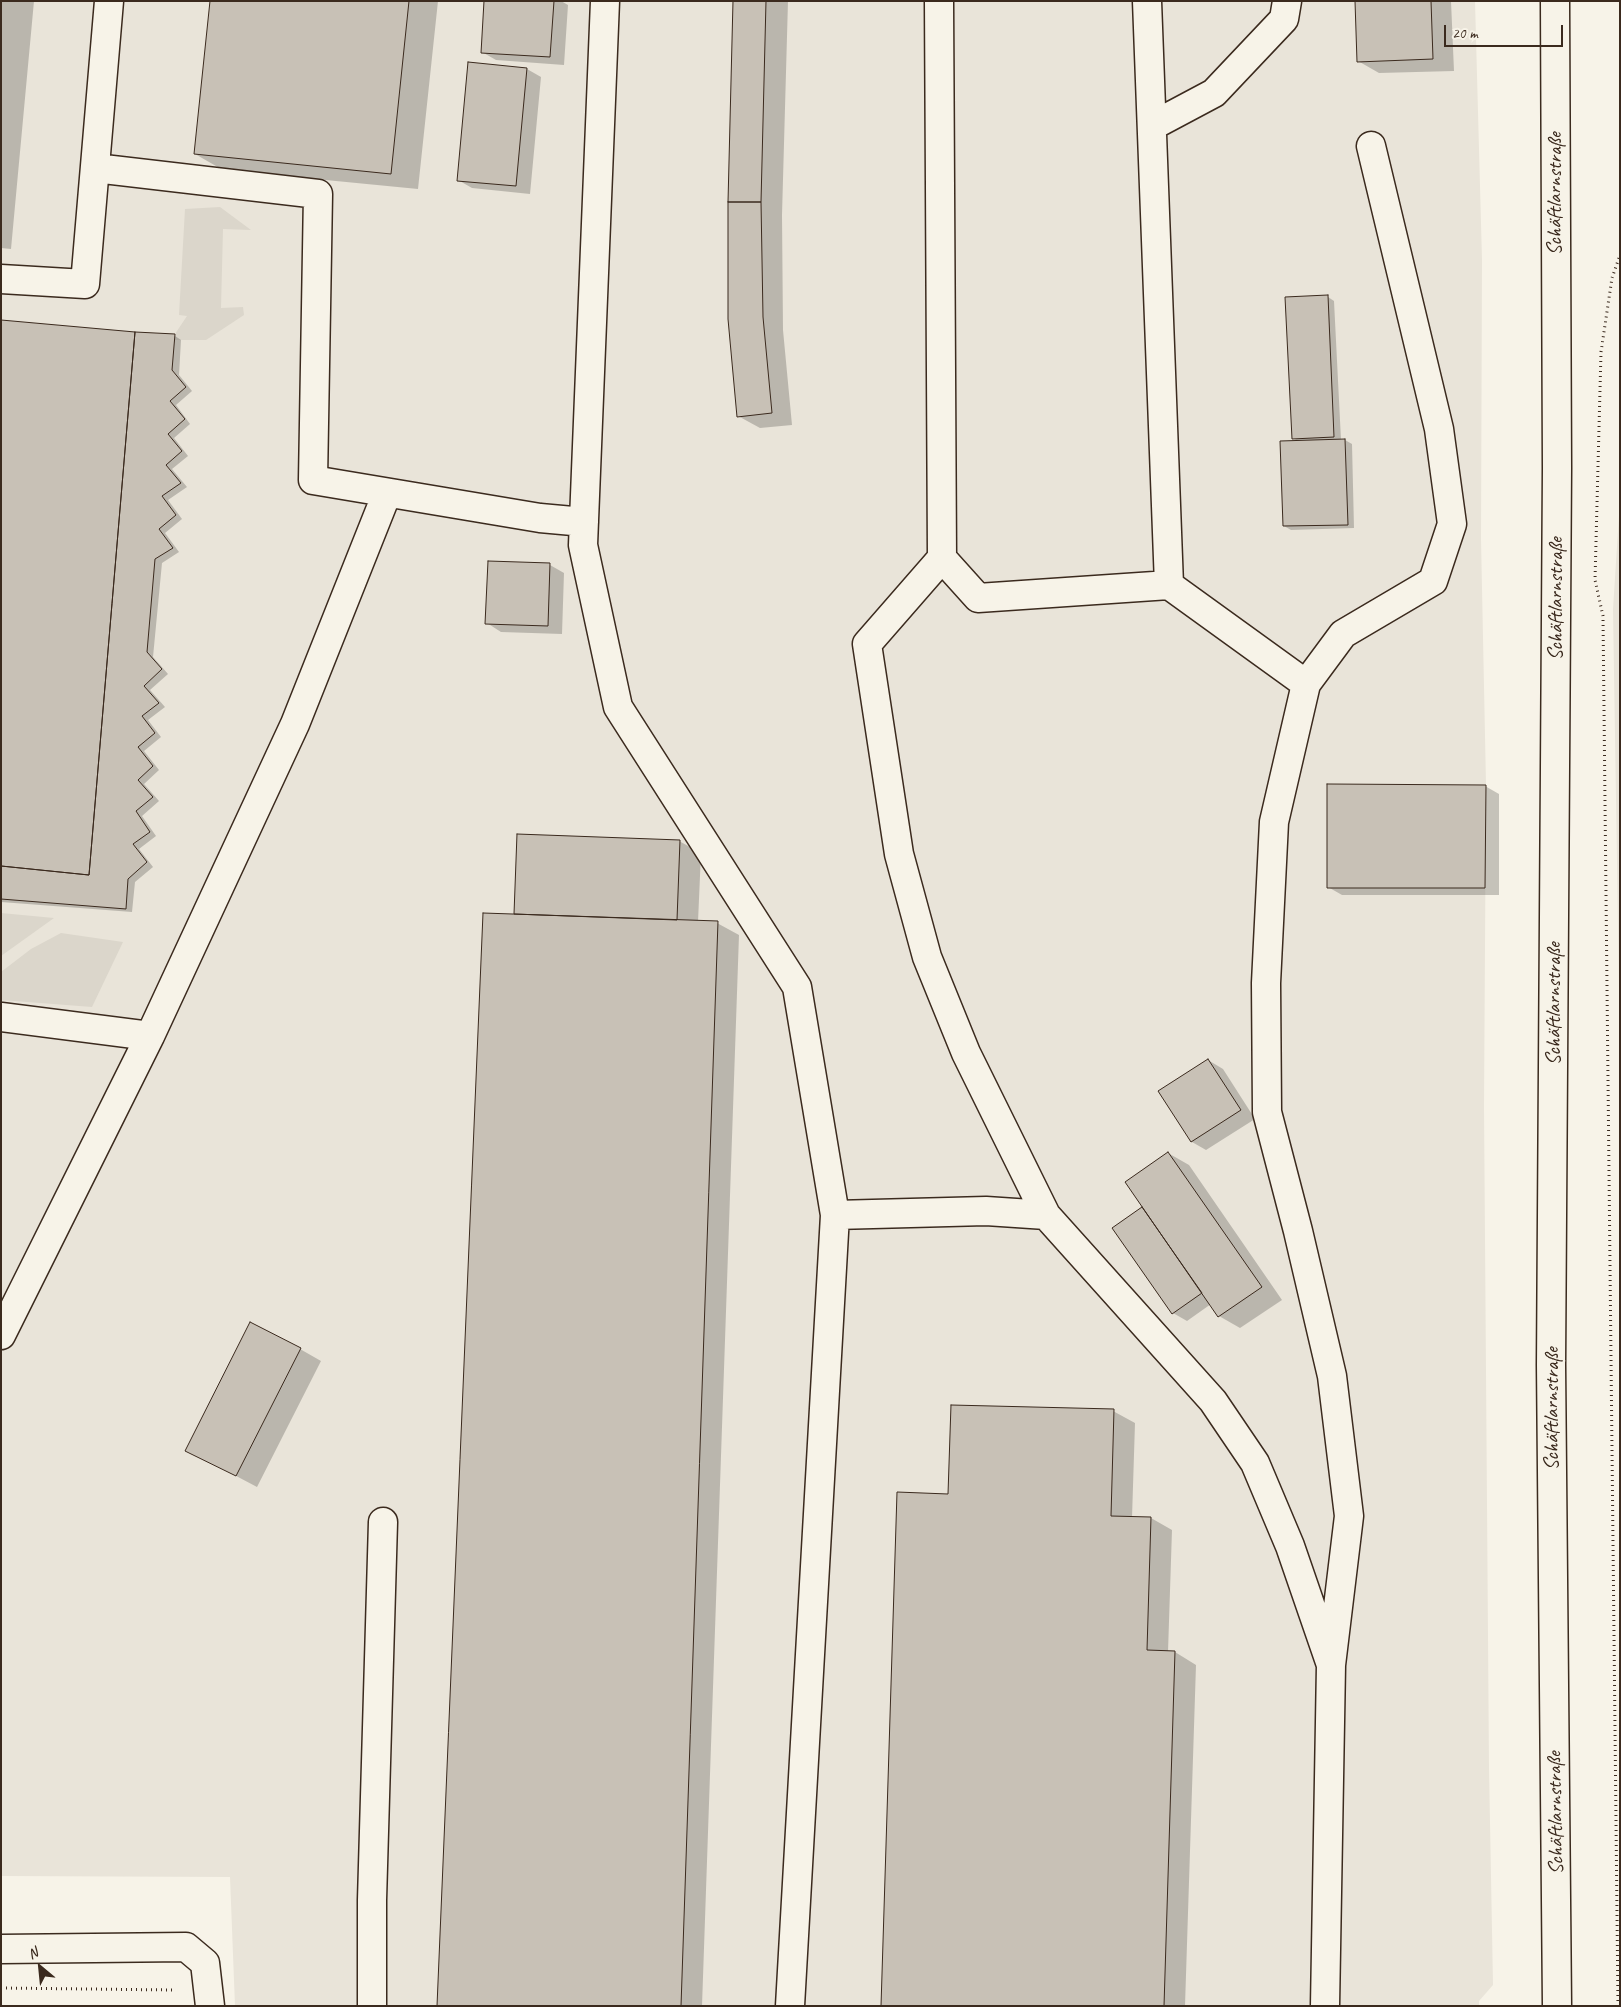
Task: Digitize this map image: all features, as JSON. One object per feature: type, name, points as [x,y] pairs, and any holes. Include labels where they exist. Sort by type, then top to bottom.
[{"type":"main road","points":[[1,279],[85,284],[109,1]]},
{"type":"main road","points":[[605,1],[583,545],[618,707],[797,987],[835,1215],[790,2006]]},
{"type":"main road","points":[[938,1],[942,558],[867,644],[899,854],[927,957],[966,1053],[1046,1215],[1213,1401],[1255,1463],[1290,1546],[1331,1665]]},
{"type":"main road","points":[[1147,1],[1169,586]]},
{"type":"main road","points":[[1152,126],[1214,93],[1284,19],[1287,1]]},
{"type":"main road","name":"Schäftlarnstraße","points":[[1554,1],[1557,478],[1551,1364],[1557,2006]]},
{"type":"main road","points":[[1325,2006],[1331,1665],[1348,1516],[1332,1376],[1298,1231],[1267,1112],[1266,983],[1274,822],[1306,684],[1344,634],[1433,581],[1452,524],[1440,429],[1371,146]]},
{"type":"main road","points":[[95,168],[318,194],[312,480],[540,518],[584,522]]},
{"type":"main road","points":[[1,1335],[150,1036],[296,724],[387,493]]},
{"type":"main road","points":[[942,558],[978,598],[1169,586],[1306,684]]},
{"type":"main road","points":[[1,1018],[150,1036]]},
{"type":"main road","points":[[835,1215],[986,1211],[1046,1215]]},
{"type":"main road","points":[[372,2006],[372,1900],[383,1522]]},
{"type":"main road","points":[[1,1949],[186,1948],[206,1963],[210,1998]]},
{"type":"path","name":"Schäftlarnstraße","points":[[1618,2006],[1603,616],[1595,580],[1602,352],[1612,278],[1620,255]]},
{"type":"path","points":[[1,1988],[210,1998]]},
{"type":"shaded area","points":[[1,1],[1475,1],[1482,260],[1481,539],[1486,785],[1484,1107],[1489,1768],[1493,1985],[1479,2001],[1479,2006],[235,2006],[230,1877],[1,1876]]},
{"type":"shaded area","points":[[220,207],[251,230],[223,229],[221,308],[243,307],[244,315],[206,340],[175,340],[175,334],[187,316],[179,315],[185,209]]},
{"type":"shaded area","points":[[1620,500],[1620,1052],[1613,609]]},
{"type":"shaded area","points":[[1,913],[54,918],[1,956]]},
{"type":"shaded area","points":[[61,933],[123,942],[92,1007],[1,1000],[1,972],[31,949]]},
{"type":"building","points":[[210,1],[409,1],[391,174],[194,154]]},
{"type":"building","points":[[484,1],[554,1],[550,57],[481,53]]},
{"type":"building","points":[[733,1],[766,1],[761,202],[728,202]]},
{"type":"building","points":[[1355,1],[1431,1],[1433,59],[1357,62]]},
{"type":"building","points":[[468,62],[527,68],[516,186],[457,181]]},
{"type":"building","points":[[728,202],[761,202],[763,317],[772,413],[737,417],[728,319]]},
{"type":"building","points":[[1328,295],[1334,437],[1292,439],[1285,297]]},
{"type":"building","points":[[1,320],[135,332],[89,875],[1,866]]},
{"type":"building","points":[[135,332],[175,334],[172,370],[186,387],[170,401],[185,419],[168,434],[182,451],[166,465],[181,483],[162,496],[176,515],[159,529],[173,548],[155,559],[147,652],[162,669],[144,686],[159,703],[142,716],[155,733],[138,747],[153,766],[138,780],[153,797],[136,811],[150,832],[133,844],[147,862],[128,879],[126,909],[1,899],[1,866],[89,875]]},
{"type":"building","points":[[1345,439],[1348,525],[1283,526],[1280,441]]},
{"type":"building","points":[[488,561],[550,563],[548,626],[485,624]]},
{"type":"building","points":[[1327,784],[1486,785],[1485,888],[1327,888]]},
{"type":"building","points":[[517,834],[680,840],[677,920],[514,914]]},
{"type":"building","points":[[483,913],[718,921],[681,2006],[437,2006]]},
{"type":"building","points":[[1208,1059],[1241,1110],[1191,1142],[1158,1091]]},
{"type":"building","points":[[1168,1152],[1262,1287],[1218,1317],[1125,1182]]},
{"type":"building","points":[[1142,1207],[1202,1293],[1172,1314],[1112,1228]]},
{"type":"building","points":[[250,1322],[301,1348],[236,1476],[185,1451]]},
{"type":"building","points":[[951,1405],[1114,1409],[1111,1516],[1151,1517],[1147,1650],[1175,1651],[1164,2006],[881,2006],[897,1492],[948,1494]]}]
